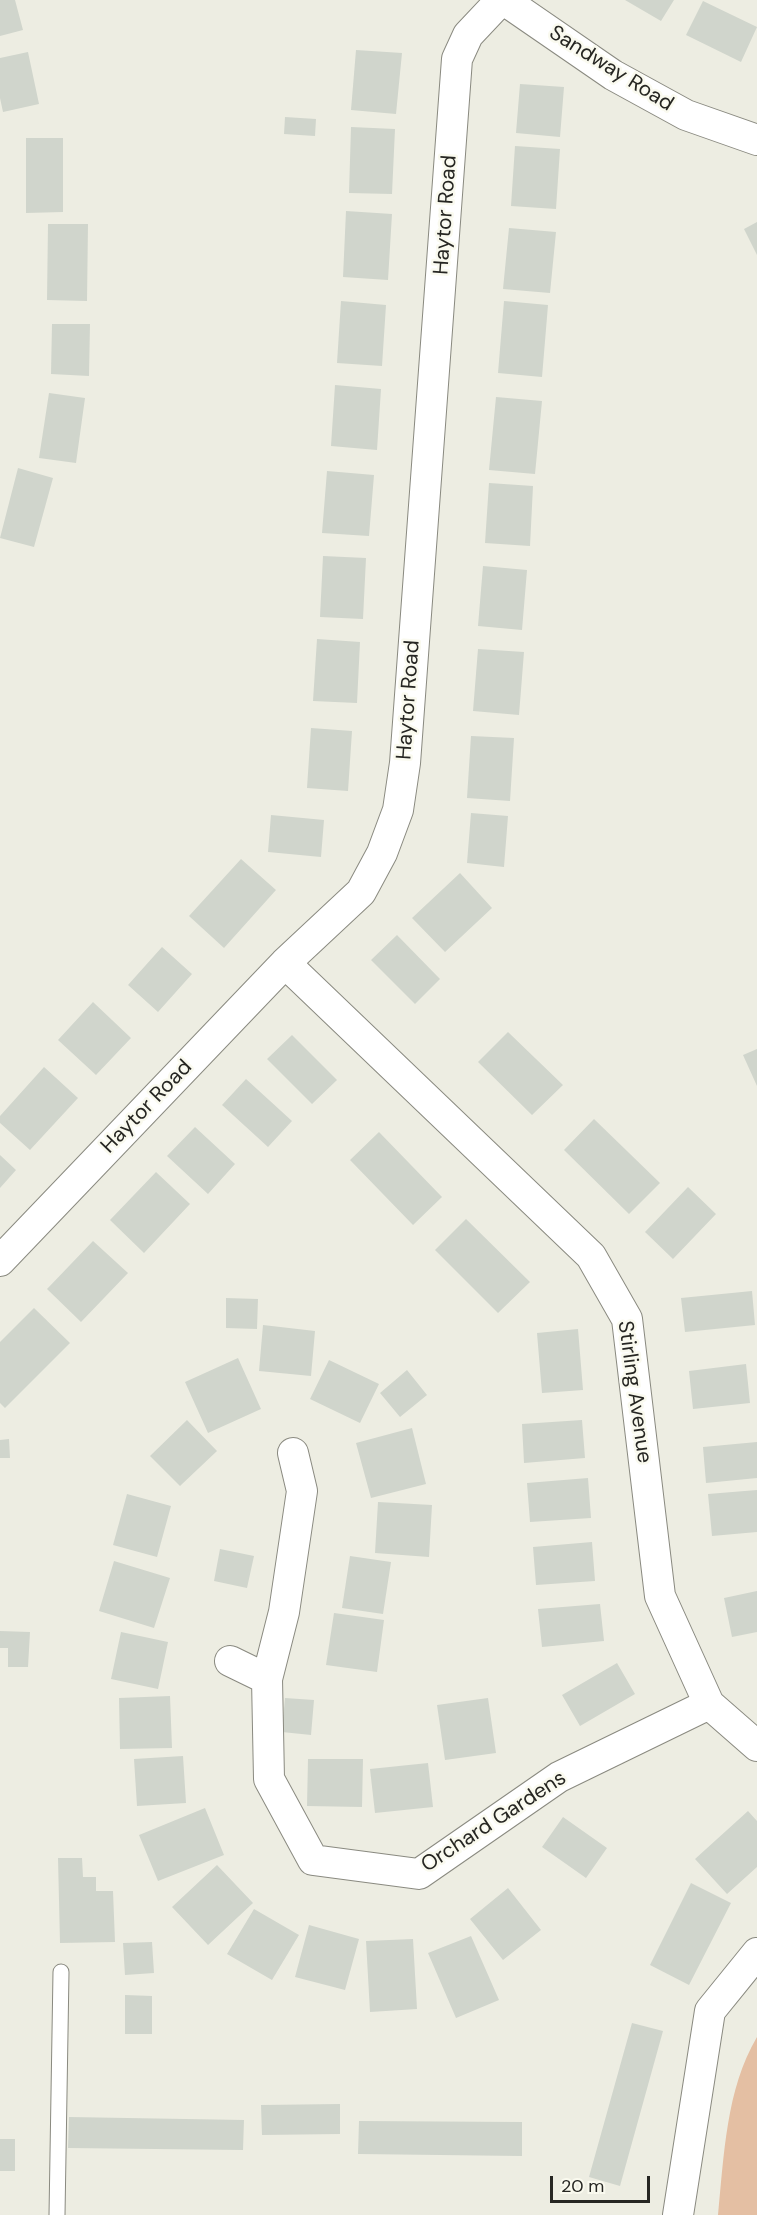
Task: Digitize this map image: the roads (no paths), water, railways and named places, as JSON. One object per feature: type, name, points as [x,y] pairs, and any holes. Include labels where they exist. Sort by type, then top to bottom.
[{"type":"street","name":"Sandway Road","points":[[503,0],[613,75],[686,115],[757,140]]},
{"type":"street","name":"Haytor Road","points":[[0,1261],[285,963],[361,892],[382,854],[398,810],[405,763],[457,59],[468,35],[503,0]]},
{"type":"street","name":"Stirling Avenue","points":[[285,963],[591,1256],[627,1319],[660,1596],[709,1704],[757,1746]]},
{"type":"street","name":"Orchard Gardens","points":[[293,1453],[284,1611],[267,1679],[269,1779],[313,1860],[419,1874],[559,1777],[709,1704]]},
{"type":"street","points":[[230,1661],[267,1679]]},
{"type":"street","points":[[678,2215],[710,2011],[757,1953]]},
{"type":"lane","points":[[57,2215],[61,1972]]}]
